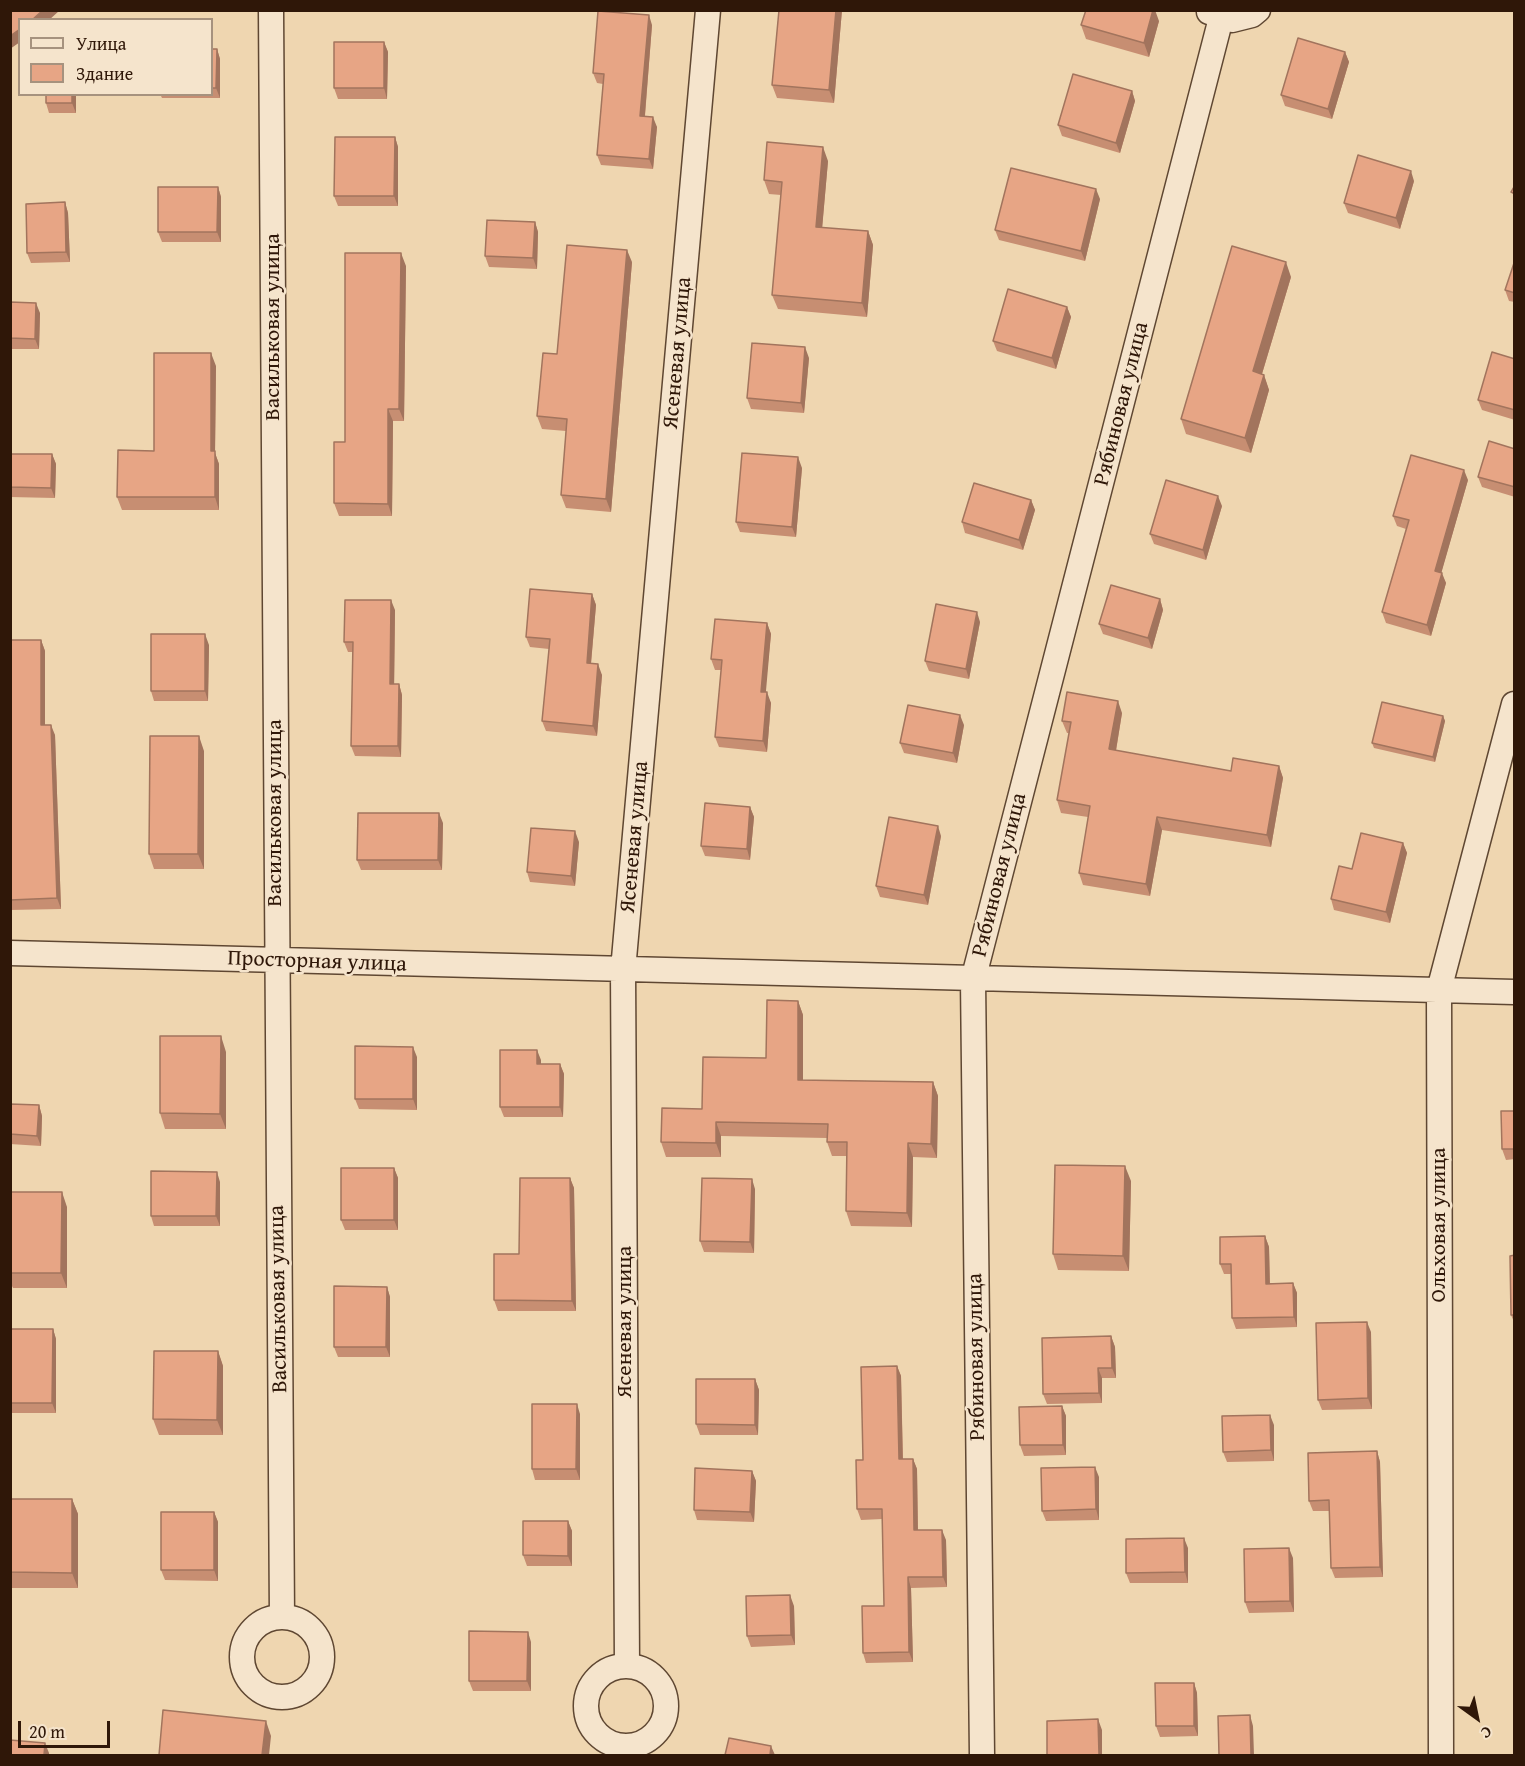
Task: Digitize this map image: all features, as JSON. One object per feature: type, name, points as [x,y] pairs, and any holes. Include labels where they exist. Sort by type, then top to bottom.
[{"type":"street","name":"Васильковая улица","points":[[271,10],[282,1616]]},
{"type":"street","name":"Ясеневая улица","points":[[627,1665],[623,970],[708,10]]},
{"type":"street","points":[[1214,14],[1242,18],[1258,10]]},
{"type":"street","name":"Рябиновая улица","points":[[982,1755],[973,980],[1214,14]]},
{"type":"street","name":"Ольховая улица","points":[[1441,1755],[1439,990],[1515,704]]},
{"type":"street","name":"Просторная улица","points":[[10,953],[973,980],[1515,992]]},
{"type":"building","points":[[10,10],[43,10],[34,18],[18,18],[18,30],[10,36]]},
{"type":"building","points":[[779,10],[836,10],[829,90],[772,85]]},
{"type":"building","points":[[1086,10],[1153,10],[1144,43],[1081,25]]},
{"type":"building","points":[[598,11],[649,15],[640,116],[653,117],[649,159],[597,155],[604,74],[593,73]]},
{"type":"building","points":[[1298,38],[1345,52],[1328,109],[1281,95]]},
{"type":"building","points":[[334,42],[384,42],[384,88],[334,88]]},
{"type":"building","points":[[213,49],[217,49],[216,88],[213,88]]},
{"type":"building","points":[[1073,74],[1132,91],[1116,143],[1058,125]]},
{"type":"building","points":[[46,96],[72,96],[72,103],[46,103]]},
{"type":"building","points":[[335,137],[395,137],[394,196],[334,196]]},
{"type":"building","points":[[767,142],[823,147],[816,227],[868,231],[862,303],[772,295],[782,182],[764,180]]},
{"type":"building","points":[[1358,155],[1411,171],[1396,218],[1344,203]]},
{"type":"building","points":[[1011,168],[1096,189],[1081,251],[995,230]]},
{"type":"building","points":[[158,187],[218,187],[217,232],[158,232]]},
{"type":"building","points":[[65,202],[66,252],[27,253],[26,204]]},
{"type":"building","points":[[487,220],[535,222],[533,258],[485,256]]},
{"type":"building","points":[[567,245],[627,250],[606,499],[561,495],[567,419],[537,416],[543,353],[557,354]]},
{"type":"building","points":[[1232,246],[1286,262],[1253,371],[1264,375],[1245,438],[1181,419]]},
{"type":"building","points":[[345,253],[401,253],[399,409],[388,409],[388,504],[334,503],[334,442],[345,442]]},
{"type":"building","points":[[1515,260],[1515,293],[1505,290]]},
{"type":"building","points":[[1008,289],[1067,307],[1052,358],[993,341]]},
{"type":"building","points":[[10,302],[36,303],[35,339],[10,338]]},
{"type":"building","points":[[752,343],[805,347],[801,403],[747,398]]},
{"type":"building","points":[[1492,352],[1515,359],[1515,410],[1478,400]]},
{"type":"building","points":[[154,353],[211,353],[211,451],[215,451],[215,497],[117,497],[118,450],[154,451]]},
{"type":"building","points":[[1489,441],[1515,449],[1515,487],[1478,477]]},
{"type":"building","points":[[742,453],[798,457],[792,527],[736,522]]},
{"type":"building","points":[[10,454],[52,454],[51,488],[10,487]]},
{"type":"building","points":[[1411,455],[1464,470],[1435,571],[1442,573],[1427,625],[1382,612],[1409,520],[1393,516]]},
{"type":"building","points":[[1166,480],[1218,496],[1203,550],[1150,534]]},
{"type":"building","points":[[974,483],[1031,500],[1019,540],[962,522]]},
{"type":"building","points":[[1111,585],[1160,599],[1148,638],[1099,624]]},
{"type":"building","points":[[530,589],[592,594],[587,663],[598,664],[593,726],[542,721],[550,639],[526,637]]},
{"type":"building","points":[[345,600],[391,600],[390,684],[399,684],[398,746],[351,746],[353,642],[344,642]]},
{"type":"building","points":[[936,604],[977,612],[966,669],[925,661]]},
{"type":"building","points":[[715,619],[767,623],[761,692],[767,692],[763,741],[715,737],[722,660],[711,659]]},
{"type":"building","points":[[151,634],[205,634],[205,691],[151,691]]},
{"type":"building","points":[[10,640],[41,640],[41,725],[51,725],[57,898],[10,900]]},
{"type":"building","points":[[1067,692],[1118,701],[1109,749],[1231,771],[1233,758],[1279,766],[1267,835],[1157,817],[1146,884],[1079,873],[1090,806],[1057,800],[1071,722],[1062,721]]},
{"type":"building","points":[[1382,702],[1443,716],[1433,757],[1372,743]]},
{"type":"building","points":[[908,705],[960,715],[953,753],[900,743]]},
{"type":"building","points":[[150,736],[199,736],[198,854],[149,854]]},
{"type":"building","points":[[705,803],[750,807],[747,849],[701,846]]},
{"type":"building","points":[[358,813],[439,813],[438,860],[357,860]]},
{"type":"building","points":[[889,817],[938,826],[924,895],[876,886]]},
{"type":"building","points":[[531,828],[575,831],[571,876],[527,872]]},
{"type":"building","points":[[1361,833],[1403,843],[1386,912],[1331,899],[1339,866],[1352,869]]},
{"type":"building","points":[[767,1000],[798,1001],[798,1080],[933,1082],[931,1144],[908,1143],[907,1213],[846,1211],[847,1142],[827,1142],[828,1124],[716,1122],[716,1143],[661,1142],[662,1108],[702,1109],[703,1057],[766,1058]]},
{"type":"building","points":[[160,1036],[221,1036],[220,1114],[160,1113]]},
{"type":"building","points":[[355,1046],[413,1047],[413,1099],[355,1099]]},
{"type":"building","points":[[500,1050],[537,1050],[537,1064],[560,1064],[560,1107],[500,1107]]},
{"type":"building","points":[[10,1104],[39,1105],[37,1136],[10,1134]]},
{"type":"building","points":[[1501,1111],[1515,1111],[1515,1149],[1502,1149]]},
{"type":"building","points":[[1055,1165],[1125,1166],[1123,1256],[1053,1254]]},
{"type":"building","points":[[341,1168],[394,1168],[394,1220],[341,1220]]},
{"type":"building","points":[[151,1171],[217,1172],[216,1216],[151,1216]]},
{"type":"building","points":[[520,1178],[570,1178],[572,1301],[494,1300],[494,1254],[519,1254]]},
{"type":"building","points":[[702,1178],[752,1179],[750,1242],[700,1241]]},
{"type":"building","points":[[10,1192],[62,1192],[61,1273],[10,1273]]},
{"type":"building","points":[[1265,1236],[1266,1284],[1293,1283],[1294,1317],[1232,1318],[1231,1264],[1220,1264],[1220,1237]]},
{"type":"building","points":[[1515,1255],[1515,1315],[1511,1315],[1510,1256]]},
{"type":"building","points":[[334,1286],[387,1287],[386,1347],[334,1347]]},
{"type":"building","points":[[1367,1322],[1368,1398],[1318,1400],[1316,1323]]},
{"type":"building","points":[[10,1329],[53,1329],[52,1403],[10,1403]]},
{"type":"building","points":[[1111,1336],[1112,1368],[1098,1368],[1099,1393],[1043,1394],[1042,1338]]},
{"type":"building","points":[[154,1351],[218,1351],[217,1420],[153,1419]]},
{"type":"building","points":[[897,1366],[899,1459],[913,1459],[914,1530],[942,1530],[943,1577],[908,1577],[909,1652],[863,1653],[862,1606],[884,1606],[882,1509],[857,1509],[856,1460],[863,1460],[861,1367]]},
{"type":"building","points":[[696,1379],[755,1379],[755,1425],[696,1424]]},
{"type":"building","points":[[532,1404],[577,1404],[576,1469],[532,1469]]},
{"type":"building","points":[[1062,1406],[1063,1445],[1020,1445],[1019,1407]]},
{"type":"building","points":[[1270,1415],[1271,1450],[1223,1452],[1222,1416]]},
{"type":"building","points":[[1377,1451],[1380,1567],[1331,1568],[1329,1500],[1309,1501],[1308,1453]]},
{"type":"building","points":[[1095,1467],[1096,1509],[1042,1511],[1041,1468]]},
{"type":"building","points":[[695,1468],[752,1471],[750,1512],[694,1510]]},
{"type":"building","points":[[10,1499],[72,1499],[72,1573],[10,1572]]},
{"type":"building","points":[[161,1512],[214,1512],[214,1570],[161,1570]]},
{"type":"building","points":[[523,1521],[568,1521],[568,1556],[523,1555]]},
{"type":"building","points":[[1184,1538],[1185,1572],[1126,1573],[1126,1539]]},
{"type":"building","points":[[1289,1548],[1290,1601],[1245,1602],[1244,1549]]},
{"type":"building","points":[[790,1595],[791,1635],[747,1636],[746,1596]]},
{"type":"building","points":[[469,1631],[528,1632],[527,1681],[469,1681]]},
{"type":"building","points":[[1155,1683],[1194,1683],[1194,1726],[1156,1726]]},
{"type":"building","points":[[163,1710],[266,1721],[262,1755],[159,1755]]},
{"type":"building","points":[[1250,1715],[1251,1755],[1219,1755],[1218,1716]]},
{"type":"building","points":[[1098,1719],[1099,1755],[1047,1755],[1047,1721]]},
{"type":"building","points":[[729,1738],[771,1746],[770,1755],[725,1755]]},
{"type":"building","points":[[10,1740],[45,1743],[44,1755],[10,1755]]}]
